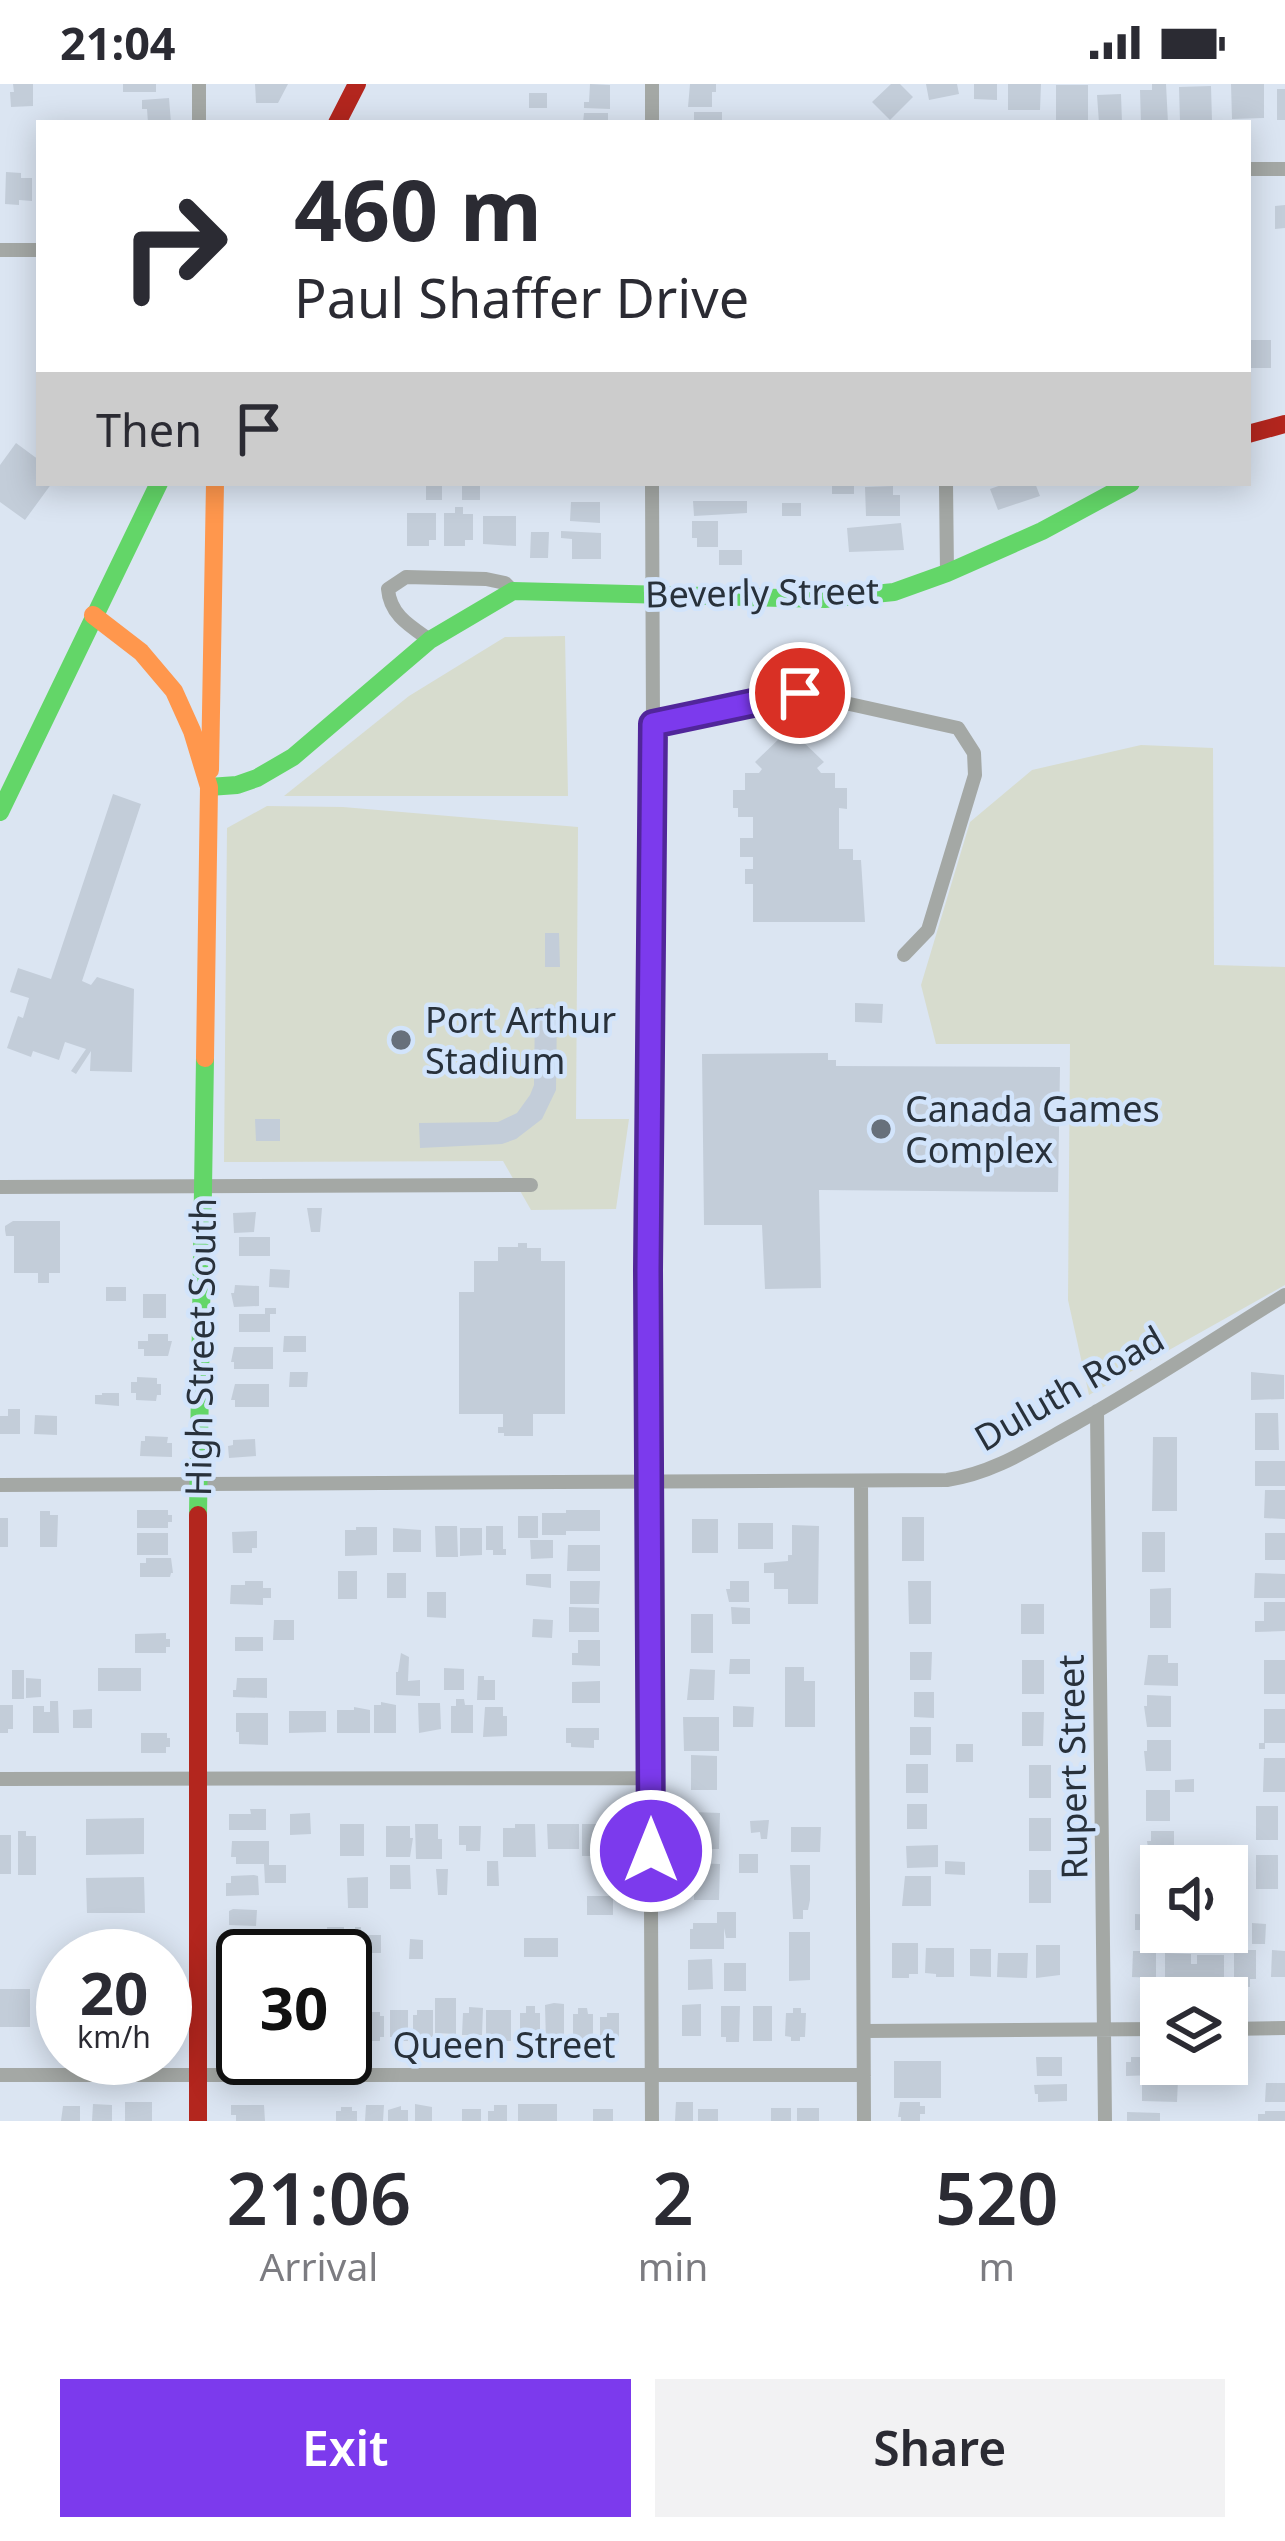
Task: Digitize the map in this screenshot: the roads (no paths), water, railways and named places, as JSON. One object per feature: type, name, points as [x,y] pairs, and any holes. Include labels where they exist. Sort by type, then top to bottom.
[{"type":"street","points":[[199,84],[199,120]]},
{"type":"street","points":[[339,120],[357,84]]},
{"type":"street","points":[[652,84],[652,120]]},
{"type":"street","points":[[1251,169],[1285,169]]},
{"type":"street","points":[[0,250],[36,250]]},
{"type":"street","points":[[1251,433],[1285,424]]},
{"type":"street","points":[[0,812],[158,486]]},
{"type":"street","points":[[215,486],[209,787],[257,778],[293,757],[430,640],[513,591]]},
{"type":"street","points":[[652,486],[648,1270],[652,2121]]},
{"type":"street","points":[[946,486],[947,573]]},
{"type":"street","name":"Beverly Street","points":[[430,640],[391,606],[388,589],[393,583],[406,577],[486,579],[505,583],[513,591],[825,599],[894,592],[1042,531],[1125,486]]},
{"type":"street","name":"High Street South","points":[[93,615],[169,682],[192,730],[209,787],[198,1485],[198,2121]]},
{"type":"street","points":[[653,724],[800,693],[958,728],[974,753],[975,775],[928,930],[904,955]]},
{"type":"street","points":[[0,1187],[531,1185]]},
{"type":"street","name":"Duluth Road","points":[[0,1485],[947,1480],[979,1475],[1006,1463],[1285,1295]]},
{"type":"street","name":"Rupert Street","points":[[1097,1412],[1105,2121]]},
{"type":"street","points":[[861,1480],[864,2121]]},
{"type":"street","points":[[0,1778],[652,1778]]},
{"type":"street","points":[[1248,2029],[1285,2028]]},
{"type":"street","points":[[865,2030],[1140,2029]]},
{"type":"street","name":"Queen Street","points":[[0,2075],[864,2075]]},
{"type":"place","name":"Port Arthur Stadium","points":[[401,1040]]},
{"type":"place","name":"Canada Games Complex","points":[[881,1129]]}]
